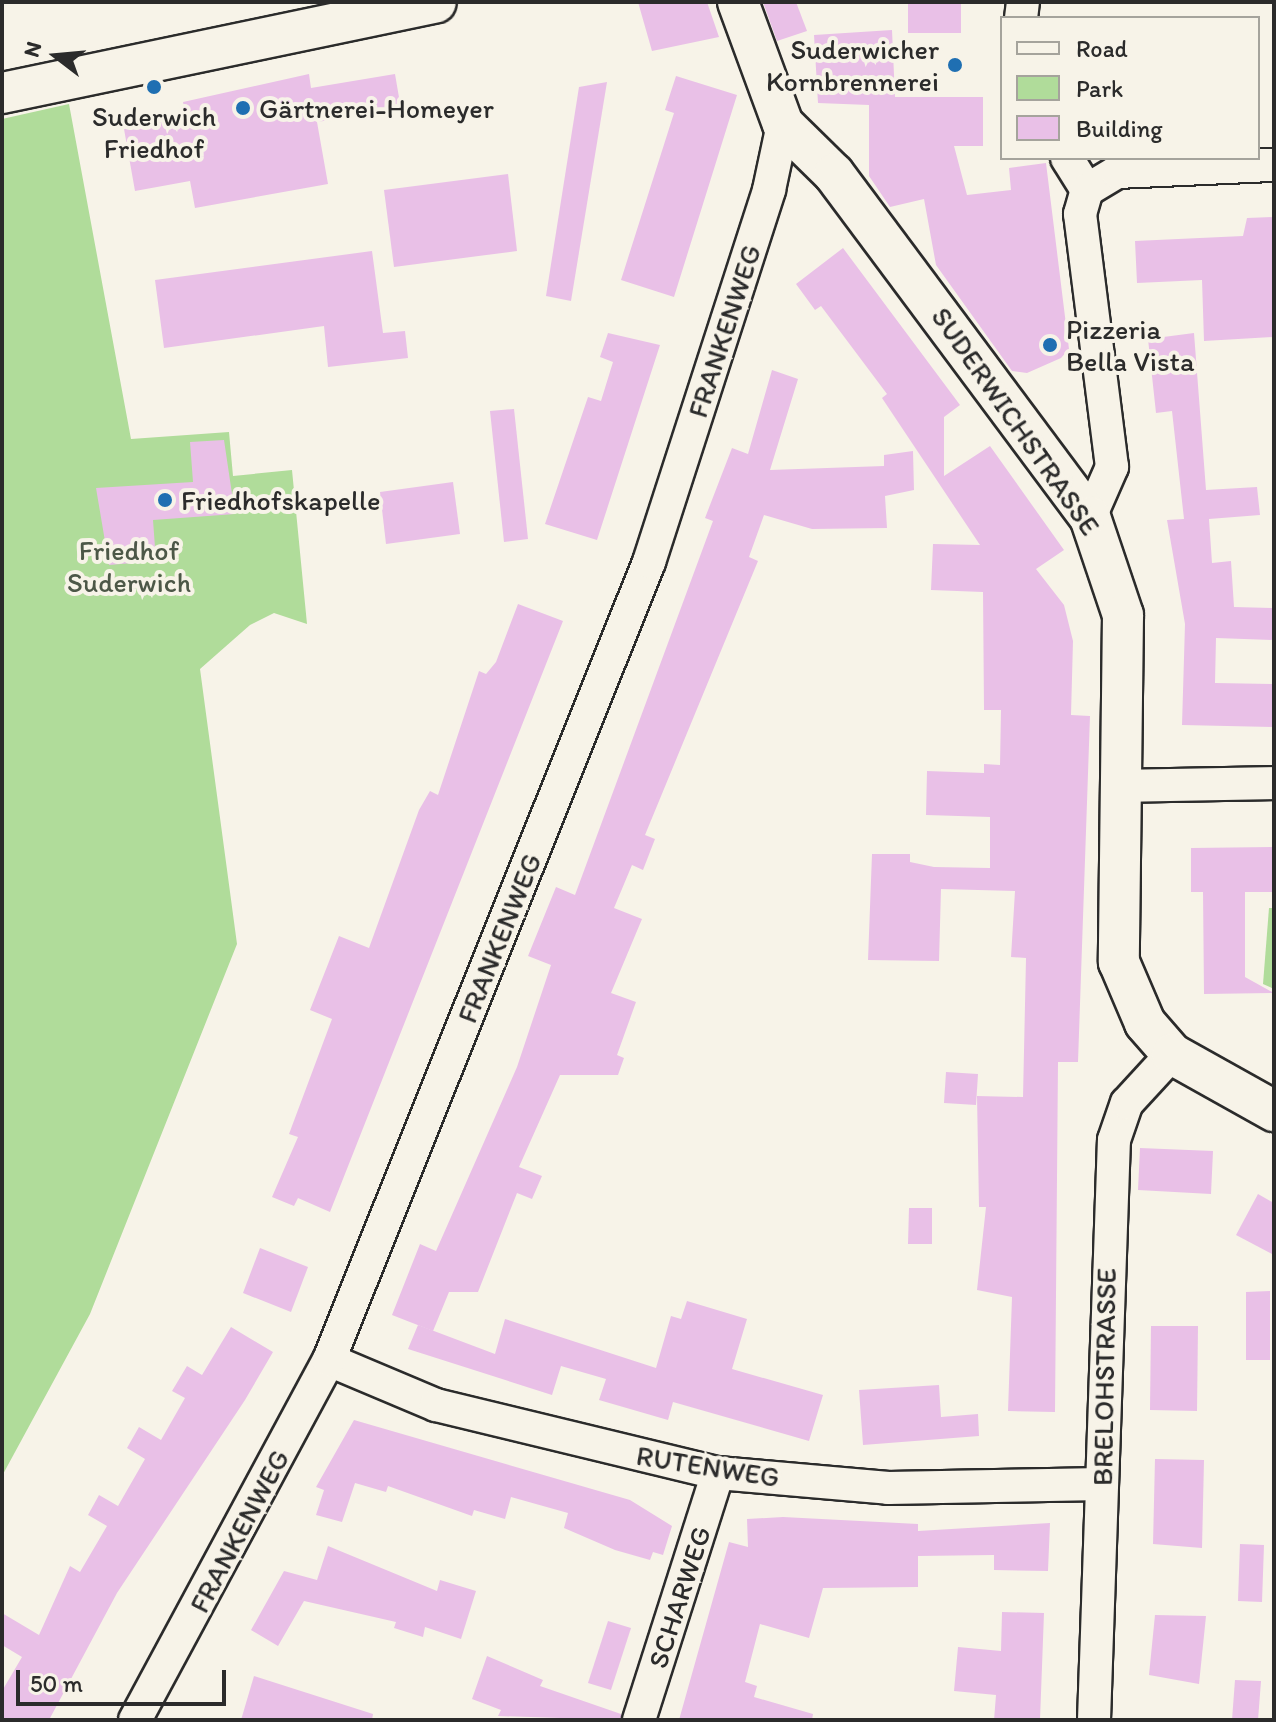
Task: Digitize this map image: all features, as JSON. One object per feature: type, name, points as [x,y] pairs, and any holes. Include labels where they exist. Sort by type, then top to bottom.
[{"type":"main road","points":[[2,93],[436,2]]},
{"type":"main road","name":"SUDERWICHSTRASSE","points":[[738,2],[783,124],[834,174],[1090,517],[1123,615],[1119,962],[1145,1023],[1172,1054],[1274,1111]]},
{"type":"street","name":"FRANKENWEG","points":[[135,1720],[329,1360],[649,562],[769,190],[783,124]]},
{"type":"street","points":[[1068,160],[1087,190]]},
{"type":"street","points":[[1090,517],[1112,467],[1080,214],[1087,190],[1117,172],[1274,165]]},
{"type":"street","points":[[1119,786],[1274,783]]},
{"type":"street","name":"BRELOHSTRASSE","points":[[1094,1720],[1114,1140],[1127,1103],[1172,1054]]},
{"type":"street","name":"RUTENWEG","points":[[329,1360],[436,1405],[718,1473],[888,1488],[1102,1484]]},
{"type":"street","name":"SCHARWEG","points":[[639,1720],[718,1473]]},
{"type":"green space","name":"Friedhof Suderwich","points":[[69,104],[131,439],[229,432],[233,476],[292,470],[307,624],[274,613],[250,625],[200,669],[237,944],[90,1314],[2,1476],[2,119]]},
{"type":"green space","points":[[1269,908],[1274,908],[1274,989],[1263,984]]},
{"type":"building","points":[[638,2],[707,2],[719,37],[652,51]]},
{"type":"building","points":[[763,2],[796,2],[807,31],[777,41]]},
{"type":"building","points":[[908,2],[961,2],[961,33],[908,33]]},
{"type":"building","points":[[892,30],[895,97],[983,97],[983,146],[954,146],[967,195],[1011,190],[1009,168],[1046,163],[1069,349],[1061,358],[1027,373],[1012,371],[936,265],[924,199],[890,207],[869,176],[869,105],[818,103],[814,35]]},
{"type":"building","points":[[309,74],[311,88],[395,74],[401,109],[317,122],[328,184],[195,208],[190,181],[135,191],[124,129],[186,117],[183,102]]},
{"type":"building","points":[[676,76],[737,95],[674,297],[621,280],[674,113],[665,110]]},
{"type":"building","points":[[607,82],[571,301],[546,296],[579,87]]},
{"type":"building","points":[[508,174],[517,251],[394,267],[384,190]]},
{"type":"building","points":[[1274,217],[1274,337],[1204,341],[1202,280],[1137,283],[1135,241],[1243,236],[1247,218]]},
{"type":"building","points":[[843,248],[960,405],[944,417],[944,476],[990,446],[1064,550],[1036,569],[1064,605],[1073,641],[1071,715],[1090,716],[1078,1062],[1058,1062],[1055,1412],[1008,1411],[1012,1297],[977,1290],[986,1207],[979,1207],[977,1096],[1023,1097],[1026,958],[1011,957],[1015,891],[941,889],[939,961],[868,960],[872,854],[910,854],[910,862],[934,867],[990,868],[990,817],[926,815],[927,771],[984,773],[984,764],[1000,765],[1001,710],[984,710],[983,592],[931,590],[933,544],[980,545],[882,398],[887,394],[821,306],[815,310],[796,284]]},
{"type":"building","points":[[372,251],[383,333],[405,331],[408,358],[328,367],[324,326],[164,348],[155,280]]},
{"type":"building","points":[[608,333],[660,345],[597,540],[545,524],[588,397],[601,401],[613,362],[600,357]]},
{"type":"building","points":[[1194,333],[1206,490],[1257,487],[1260,515],[1209,519],[1212,563],[1231,561],[1234,607],[1274,608],[1274,640],[1216,638],[1215,683],[1274,684],[1274,727],[1182,725],[1185,624],[1167,520],[1184,519],[1172,411],[1156,413],[1148,339]]},
{"type":"building","points":[[772,370],[798,379],[770,470],[884,466],[884,455],[913,451],[914,490],[885,496],[887,528],[812,529],[764,515],[749,557],[758,561],[645,835],[655,839],[643,870],[632,865],[614,908],[642,919],[611,993],[636,1002],[617,1055],[624,1058],[618,1075],[560,1075],[519,1167],[542,1176],[532,1199],[517,1193],[478,1292],[449,1292],[433,1331],[392,1315],[420,1244],[436,1251],[517,1067],[551,965],[528,956],[556,887],[575,895],[713,521],[705,518],[732,448],[748,454]]},
{"type":"building","points":[[514,409],[528,539],[504,542],[490,411]]},
{"type":"building","name":"Friedhofskapelle","points":[[224,440],[235,514],[153,520],[156,561],[109,565],[96,488],[193,482],[190,442]]},
{"type":"building","points":[[453,482],[460,534],[386,544],[380,492]]},
{"type":"building","points":[[518,604],[563,621],[330,1212],[298,1198],[294,1206],[272,1197],[298,1137],[289,1134],[332,1019],[310,1010],[339,936],[369,948],[419,810],[430,791],[438,795],[479,671],[486,674],[496,662]]},
{"type":"building","points":[[1274,847],[1274,892],[1245,892],[1245,977],[1274,993],[1204,994],[1203,892],[1191,892],[1191,848]]},
{"type":"building","points":[[946,1072],[978,1074],[976,1105],[944,1103]]},
{"type":"building","points":[[1140,1148],[1213,1151],[1211,1194],[1138,1190]]},
{"type":"building","points":[[1258,1194],[1274,1203],[1274,1255],[1236,1235]]},
{"type":"building","points":[[909,1208],[932,1208],[932,1244],[908,1244]]},
{"type":"building","points":[[260,1248],[308,1267],[291,1312],[243,1293]]},
{"type":"building","points":[[1270,1291],[1270,1360],[1246,1360],[1246,1292]]},
{"type":"building","points":[[687,1301],[747,1319],[732,1369],[823,1395],[809,1441],[673,1402],[668,1420],[599,1400],[606,1379],[561,1366],[552,1395],[408,1349],[418,1325],[495,1354],[505,1319],[656,1368],[671,1316],[681,1319]]},
{"type":"building","points":[[1151,1326],[1198,1326],[1197,1411],[1150,1410]]},
{"type":"building","points":[[231,1327],[273,1352],[245,1400],[117,1593],[49,1720],[2,1720],[2,1691],[22,1657],[2,1645],[2,1613],[39,1635],[70,1566],[80,1572],[107,1526],[88,1515],[99,1495],[118,1506],[145,1459],[127,1448],[139,1427],[161,1440],[185,1398],[172,1391],[187,1366],[202,1375]]},
{"type":"building","points":[[939,1385],[941,1417],[978,1414],[979,1436],[863,1445],[859,1390]]},
{"type":"building","points":[[354,1420],[630,1500],[672,1526],[663,1555],[653,1552],[650,1560],[615,1550],[564,1528],[568,1513],[511,1497],[505,1519],[474,1510],[472,1516],[388,1486],[386,1492],[355,1483],[342,1522],[316,1515],[324,1490],[316,1487]]},
{"type":"building","points":[[1155,1459],[1204,1460],[1202,1548],[1153,1544]]},
{"type":"building","points":[[783,1517],[918,1524],[918,1531],[1050,1523],[1048,1571],[994,1570],[994,1555],[918,1556],[918,1587],[823,1588],[809,1638],[760,1624],[745,1682],[757,1686],[754,1697],[813,1714],[812,1720],[679,1720],[729,1542],[748,1547],[747,1519]]},
{"type":"building","points":[[1240,1544],[1264,1545],[1262,1602],[1238,1601]]},
{"type":"building","points":[[328,1546],[437,1591],[440,1580],[476,1591],[461,1639],[425,1627],[423,1637],[394,1628],[396,1622],[304,1601],[278,1646],[251,1630],[284,1571],[317,1580]]},
{"type":"building","points":[[1002,1612],[1044,1613],[1040,1720],[994,1720],[996,1695],[954,1691],[958,1647],[1001,1651]]},
{"type":"building","points":[[1155,1615],[1206,1616],[1199,1684],[1149,1675]]},
{"type":"building","points":[[608,1621],[631,1628],[611,1690],[588,1683]]},
{"type":"building","points":[[487,1656],[543,1680],[540,1686],[621,1714],[621,1720],[498,1716],[501,1710],[472,1699]]},
{"type":"building","points":[[254,1676],[373,1714],[372,1720],[241,1720]]},
{"type":"building","points":[[1235,1680],[1261,1681],[1258,1720],[1232,1720]]},
{"type":"place","name":"Suderwicher Kornbrennerei","points":[[955,65]]},
{"type":"place","name":"Suderwich Friedhof","points":[[154,87]]},
{"type":"place","name":"Gärtnerei-Homeyer","points":[[243,108]]},
{"type":"place","name":"Pizzeria Bella Vista","points":[[1050,345]]},
{"type":"place","name":"Friedhofskapelle","points":[[165,500]]}]
